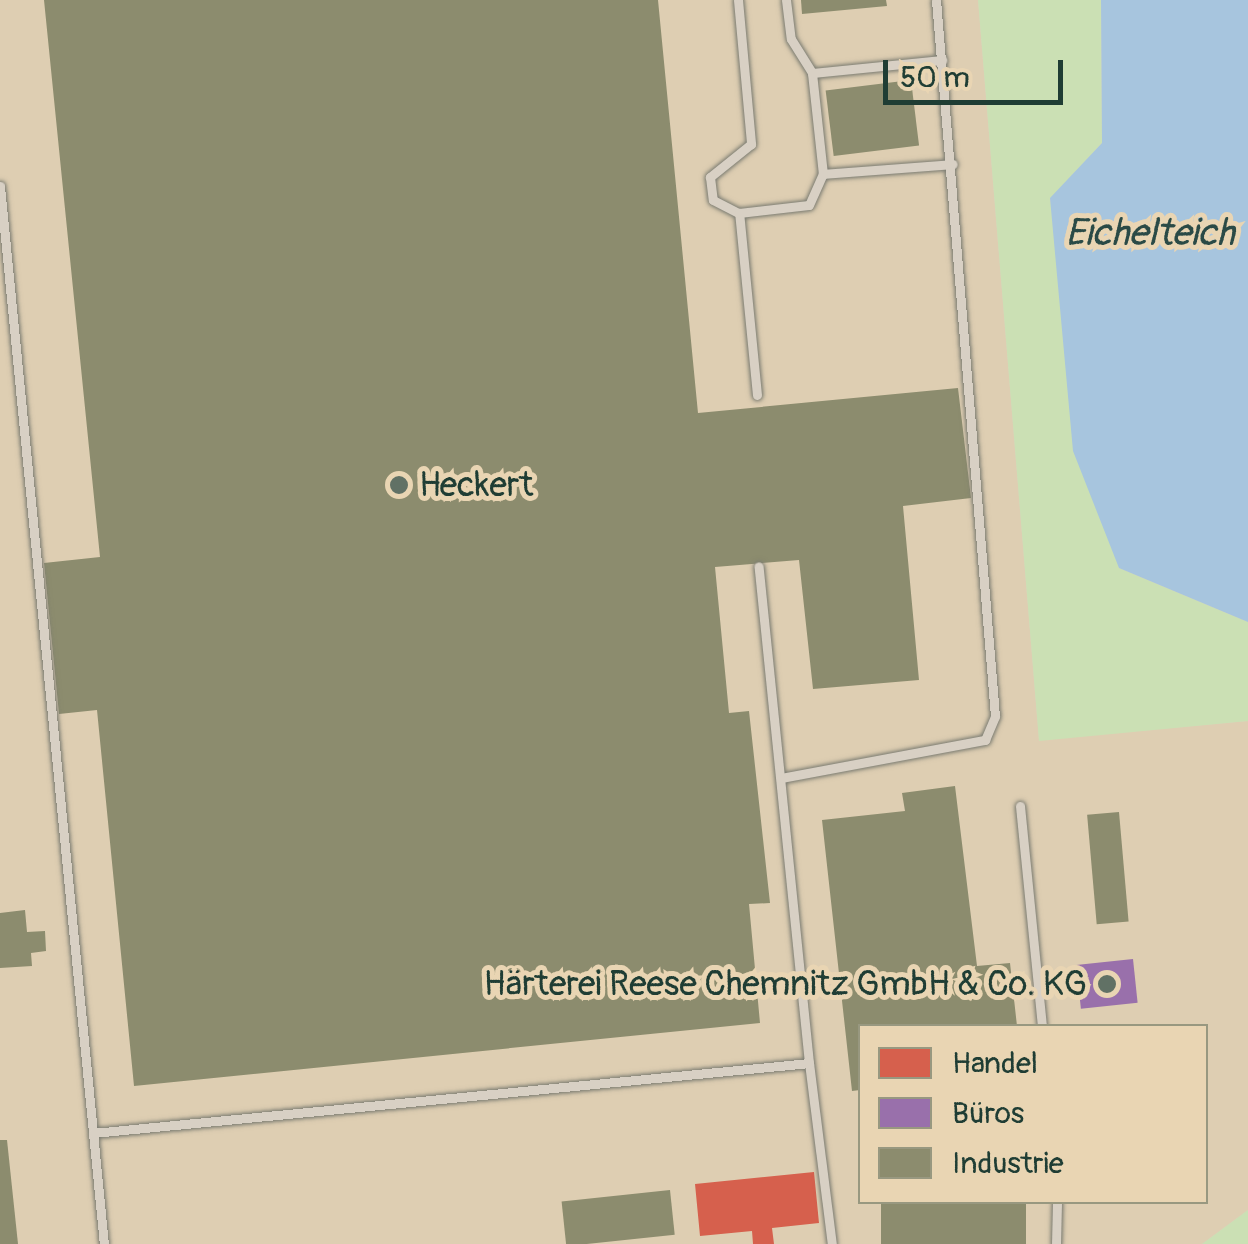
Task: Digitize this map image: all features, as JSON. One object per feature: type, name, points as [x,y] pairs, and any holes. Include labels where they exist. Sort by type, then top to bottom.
[{"type":"lane","points":[[738,0],[752,144],[710,177],[713,200],[739,213],[809,205],[823,174],[812,73],[791,40],[786,0]]},
{"type":"lane","points":[[780,778],[985,740],[995,716],[953,164],[936,0]]},
{"type":"lane","points":[[812,73],[942,60]]},
{"type":"lane","points":[[823,174],[953,164]]},
{"type":"lane","points":[[0,186],[104,1244]]},
{"type":"lane","points":[[739,213],[758,395]]},
{"type":"lane","points":[[760,567],[809,1063],[832,1244]]},
{"type":"lane","points":[[1020,806],[1042,1024]]},
{"type":"lane","points":[[94,1133],[809,1063]]},
{"type":"lane","points":[[1056,1244],[1057,1204]]},
{"type":"shaded area","points":[[0,0],[978,0],[1039,740],[1248,721],[1248,1210],[1202,1244],[0,1244]]},
{"type":"green space","points":[[978,0],[1101,0],[1102,143],[1050,199],[1119,568],[1248,622],[1248,721],[1039,741]]},
{"type":"green space","points":[[1248,1210],[1248,1244],[1202,1244]]},
{"type":"water","name":"Eichelteich","points":[[1101,0],[1248,0],[1248,622],[1119,568],[1073,451],[1050,198],[1102,143]]},
{"type":"building: Handel","points":[[814,1172],[819,1223],[772,1228],[774,1244],[753,1244],[752,1231],[700,1236],[695,1184]]},
{"type":"building: Büros","name":"Härterei Reese Chemnitz GmbH & Co. KG","points":[[1133,959],[1138,1003],[1081,1009],[1076,965]]},
{"type":"building: Industrie","name":"Heckert","points":[[44,0],[658,0],[698,413],[958,388],[971,498],[903,506],[919,680],[813,689],[799,560],[715,567],[729,713],[749,711],[770,903],[749,904],[760,1023],[134,1086],[97,710],[59,714],[44,563],[100,557]]},
{"type":"building: Industrie","points":[[801,0],[886,0],[887,6],[802,14]]},
{"type":"building: Industrie","points":[[911,80],[919,146],[834,156],[826,90]]},
{"type":"building: Industrie","points":[[955,786],[977,966],[1010,963],[1017,1024],[858,1024],[858,1090],[852,1091],[822,820],[905,811],[902,793]]},
{"type":"building: Industrie","points":[[1119,812],[1129,922],[1097,924],[1087,815]]},
{"type":"building: Industrie","points":[[25,910],[27,932],[45,931],[46,951],[31,953],[32,966],[0,968],[0,913]]},
{"type":"building: Industrie","points":[[0,1140],[7,1140],[18,1244],[0,1244]]},
{"type":"building: Industrie","points":[[670,1190],[675,1235],[566,1244],[562,1201]]},
{"type":"building: Industrie","points":[[881,1204],[1026,1204],[1026,1244],[881,1244]]},
{"type":"place","name":"Heckert","points":[[399,485]]},
{"type":"place","name":"Härterei Reese Chemnitz GmbH & Co. KG","points":[[1107,984]]}]
